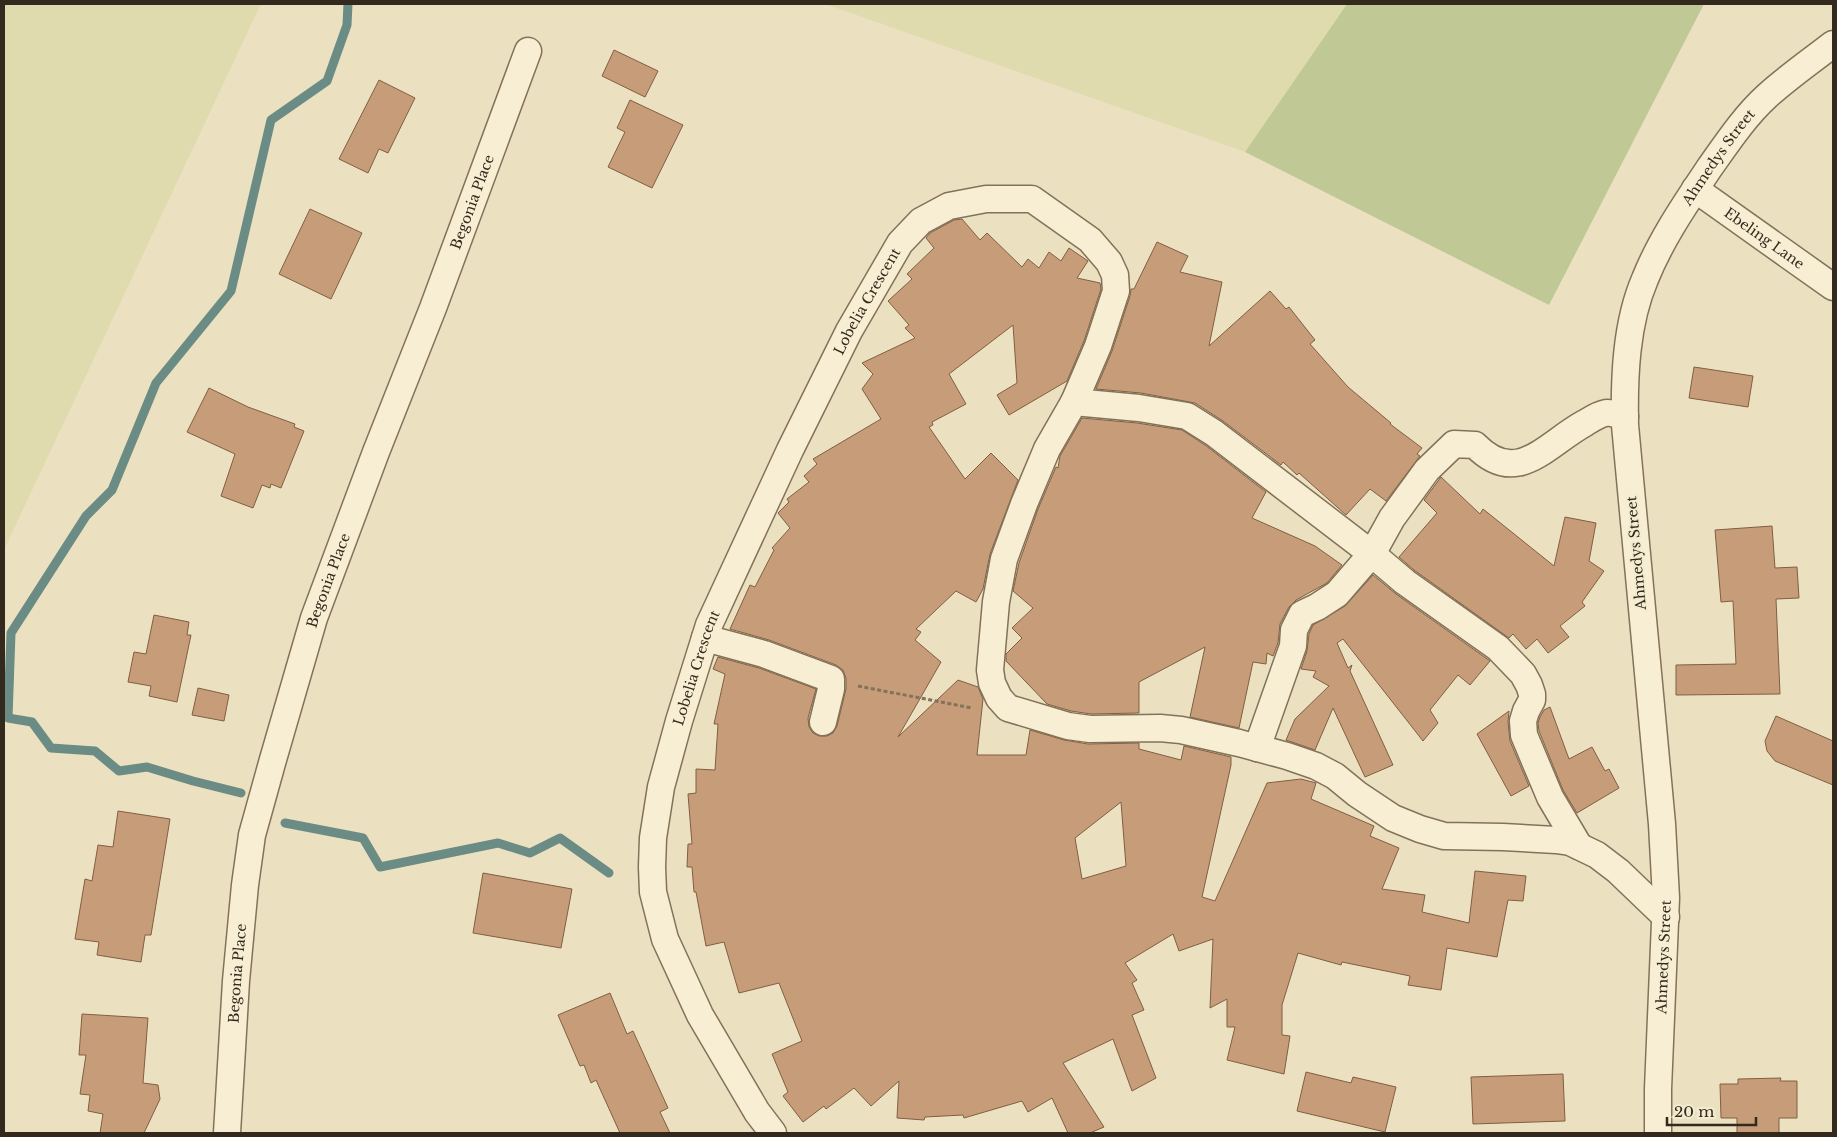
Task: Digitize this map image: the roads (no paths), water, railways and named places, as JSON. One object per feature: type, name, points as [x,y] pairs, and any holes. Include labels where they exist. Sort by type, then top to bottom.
[{"type":"street","name":"Ahmedys Street","points":[[1658,1133],[1658,1088],[1666,898],[1662,824],[1625,416],[1626,371],[1633,315],[1649,271],[1670,228],[1695,189],[1743,122],[1766,96],[1833,44]]},
{"type":"street","name":"Begonia Place","points":[[227,1133],[236,982],[245,885],[252,835],[272,763],[314,618],[433,308],[528,51]]},
{"type":"street","name":"Ebeling Lane","points":[[1695,189],[1833,288]]},
{"type":"street","name":"Lobelia Crescent","points":[[774,1133],[757,1112],[700,1015],[665,939],[653,892],[652,867],[653,838],[661,788],[679,721],[709,624],[750,534],[849,331],[900,243],[921,221],[949,206],[986,199],[1032,199],[1090,240],[1110,262],[1115,275],[1116,291],[1098,346],[1074,402],[1047,449],[1004,559],[996,602],[990,670],[992,683],[1003,702],[1008,708],[1068,726],[1090,729],[1160,728],[1181,730],[1256,748]]},
{"type":"street","points":[[1074,402],[1140,408],[1187,416],[1214,433],[1372,554],[1405,582],[1498,648],[1523,674],[1529,685],[1532,700],[1523,720],[1524,735],[1550,798],[1580,846]]},
{"type":"street","points":[[1625,416],[1606,413],[1570,431],[1533,457],[1514,465],[1499,463],[1483,453],[1475,445],[1454,444],[1427,470],[1392,518],[1372,554],[1336,594],[1318,607],[1302,614],[1294,630],[1293,646],[1256,748],[1316,766],[1335,776],[1357,794],[1393,818],[1420,829],[1444,836],[1556,840],[1580,846],[1597,855],[1618,871],[1666,917]]},
{"type":"street","points":[[705,638],[764,654],[831,680],[831,689],[823,722]]},
{"type":"waterway","points":[[241,793],[147,767],[119,771],[95,751],[51,748],[32,722],[8,718],[11,633],[86,516],[112,490],[156,383],[231,291],[271,120],[327,81],[347,25],[348,4]]},
{"type":"waterway","points":[[285,823],[363,838],[380,867],[498,843],[530,853],[560,838],[609,873]]}]
